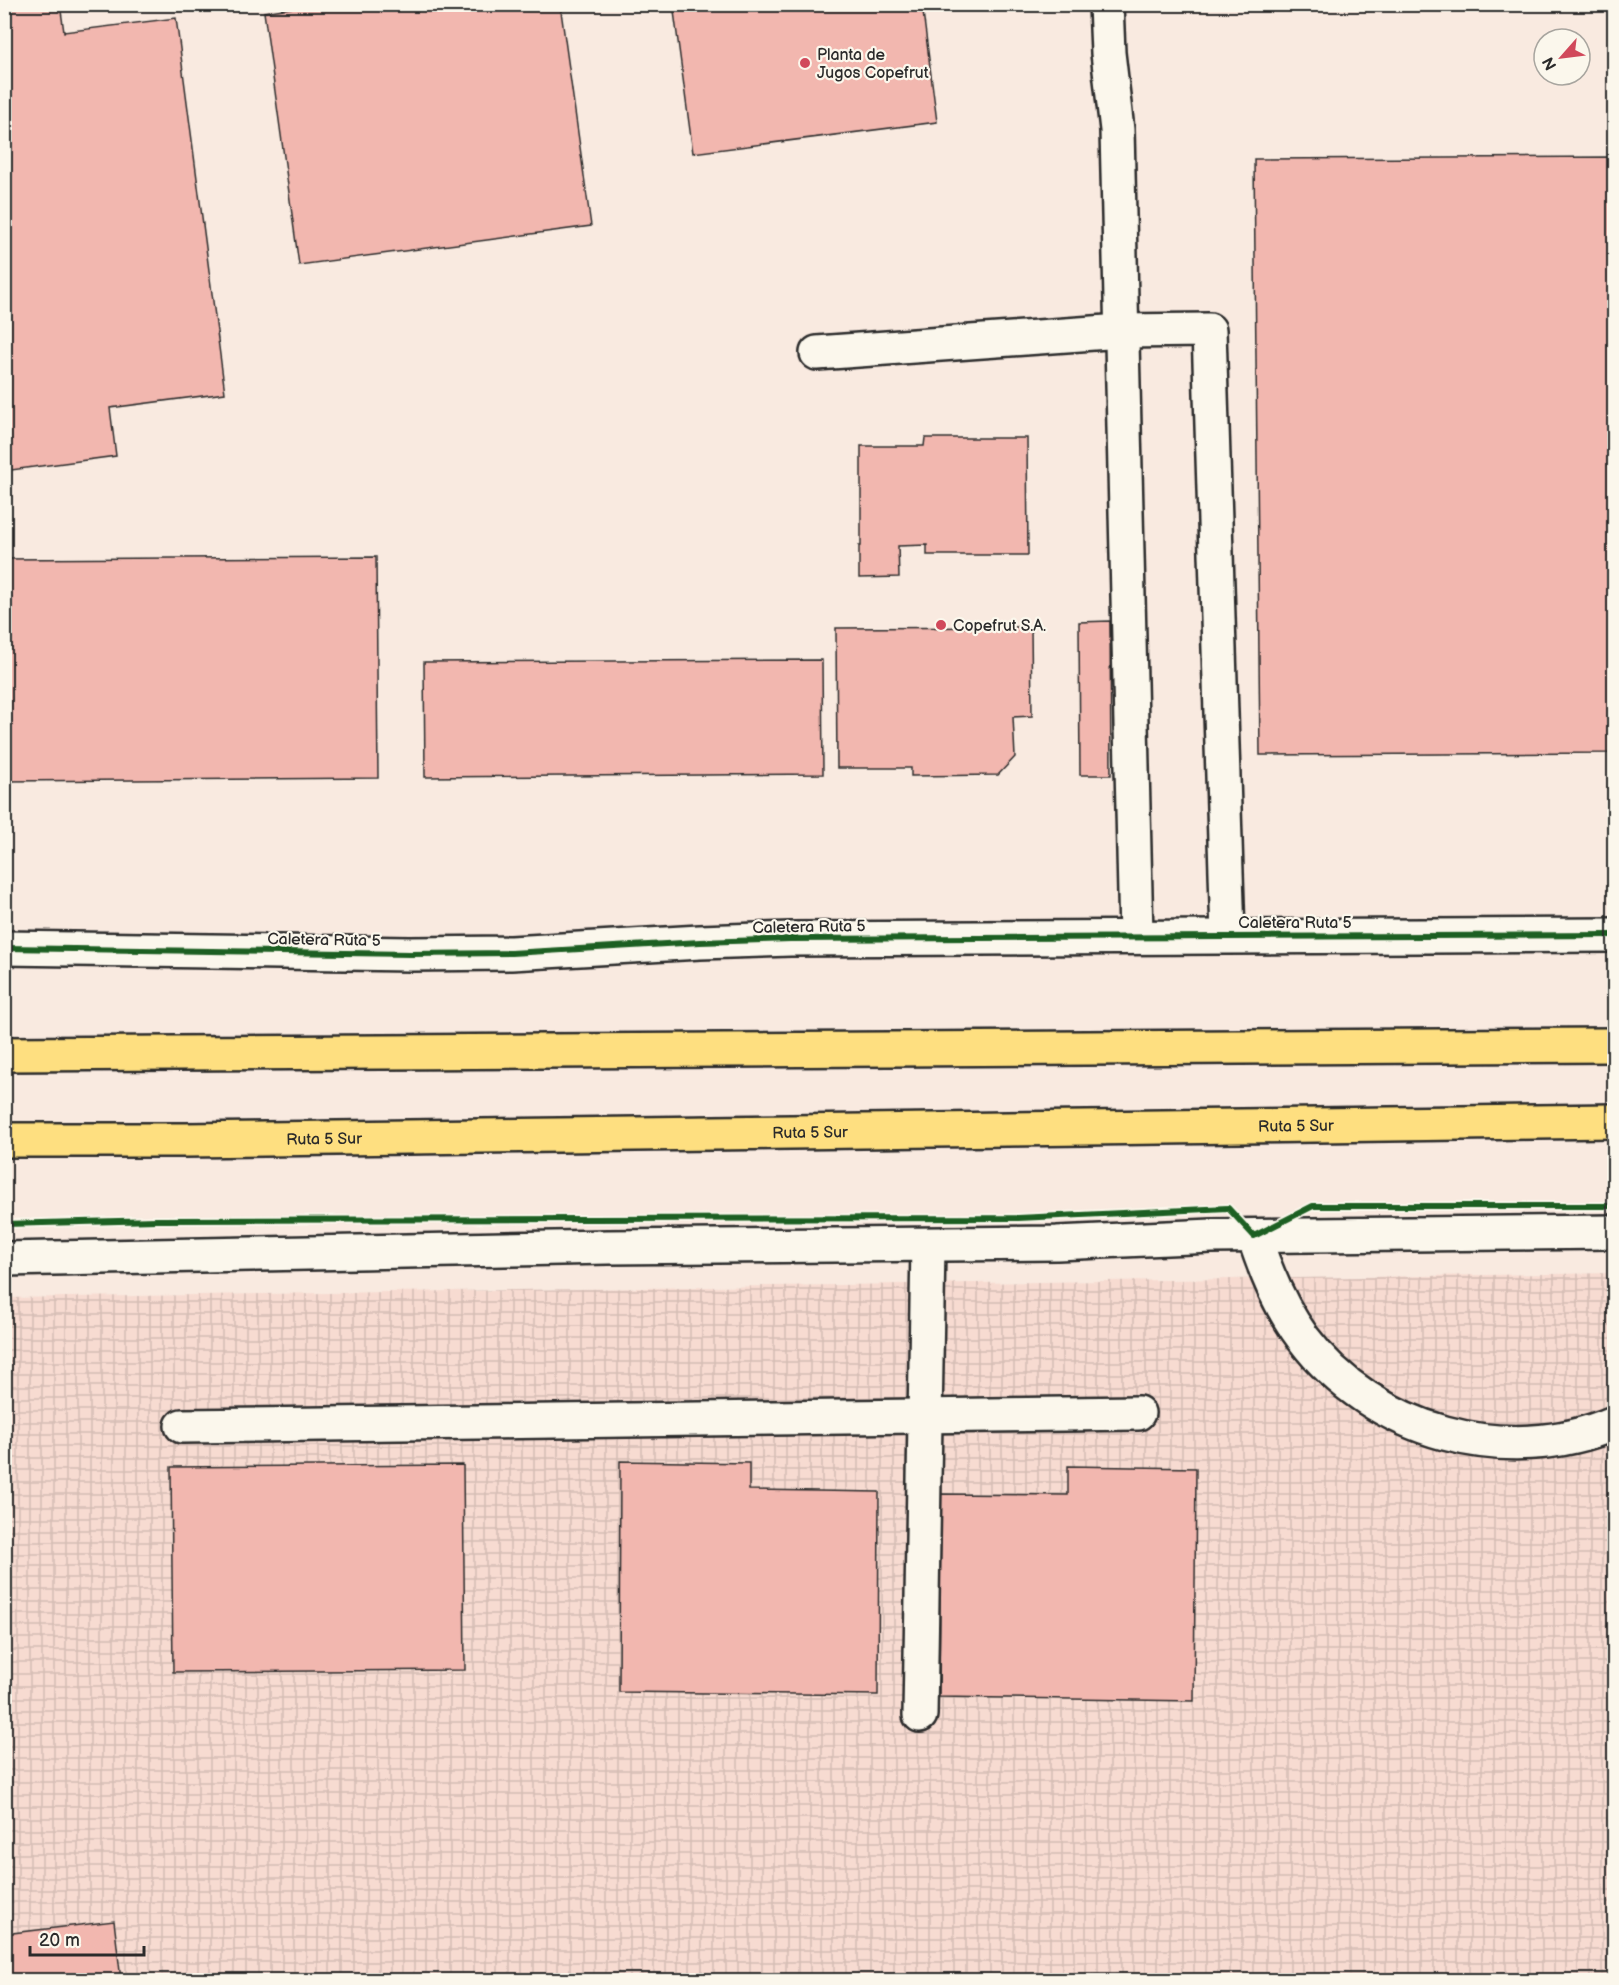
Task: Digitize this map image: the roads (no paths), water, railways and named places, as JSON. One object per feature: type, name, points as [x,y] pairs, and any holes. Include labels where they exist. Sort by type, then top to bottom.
[{"type":"highway","points":[[4,1054],[1614,1045]]},
{"type":"highway","name":"Ruta 5 Sur","points":[[4,1140],[186,1140],[1614,1121]]},
{"type":"highway","points":[[4,1160],[186,1140]]},
{"type":"street","points":[[1106,4],[1108,53],[1117,130],[1136,936]]},
{"type":"street","points":[[817,353],[1121,331],[1209,330],[1228,936]]},
{"type":"street","name":"Caletera Ruta 5","points":[[4,948],[410,954],[511,953],[790,939],[1614,934]]},
{"type":"street","points":[[4,1259],[608,1247],[1057,1243],[1254,1236],[1614,1232]]},
{"type":"street","points":[[1254,1236],[1268,1278],[1282,1307],[1304,1339],[1329,1368],[1358,1392],[1390,1412],[1426,1428],[1462,1438],[1500,1443],[1538,1442],[1576,1436],[1614,1424]]},
{"type":"street","points":[[920,1715],[928,1245]]},
{"type":"street","points":[[182,1426],[1138,1413]]},
{"type":"place","name":"Planta de Jugos Copefrut","points":[[805,63]]},
{"type":"place","name":"Copefrut S.A.","points":[[941,625]]}]
